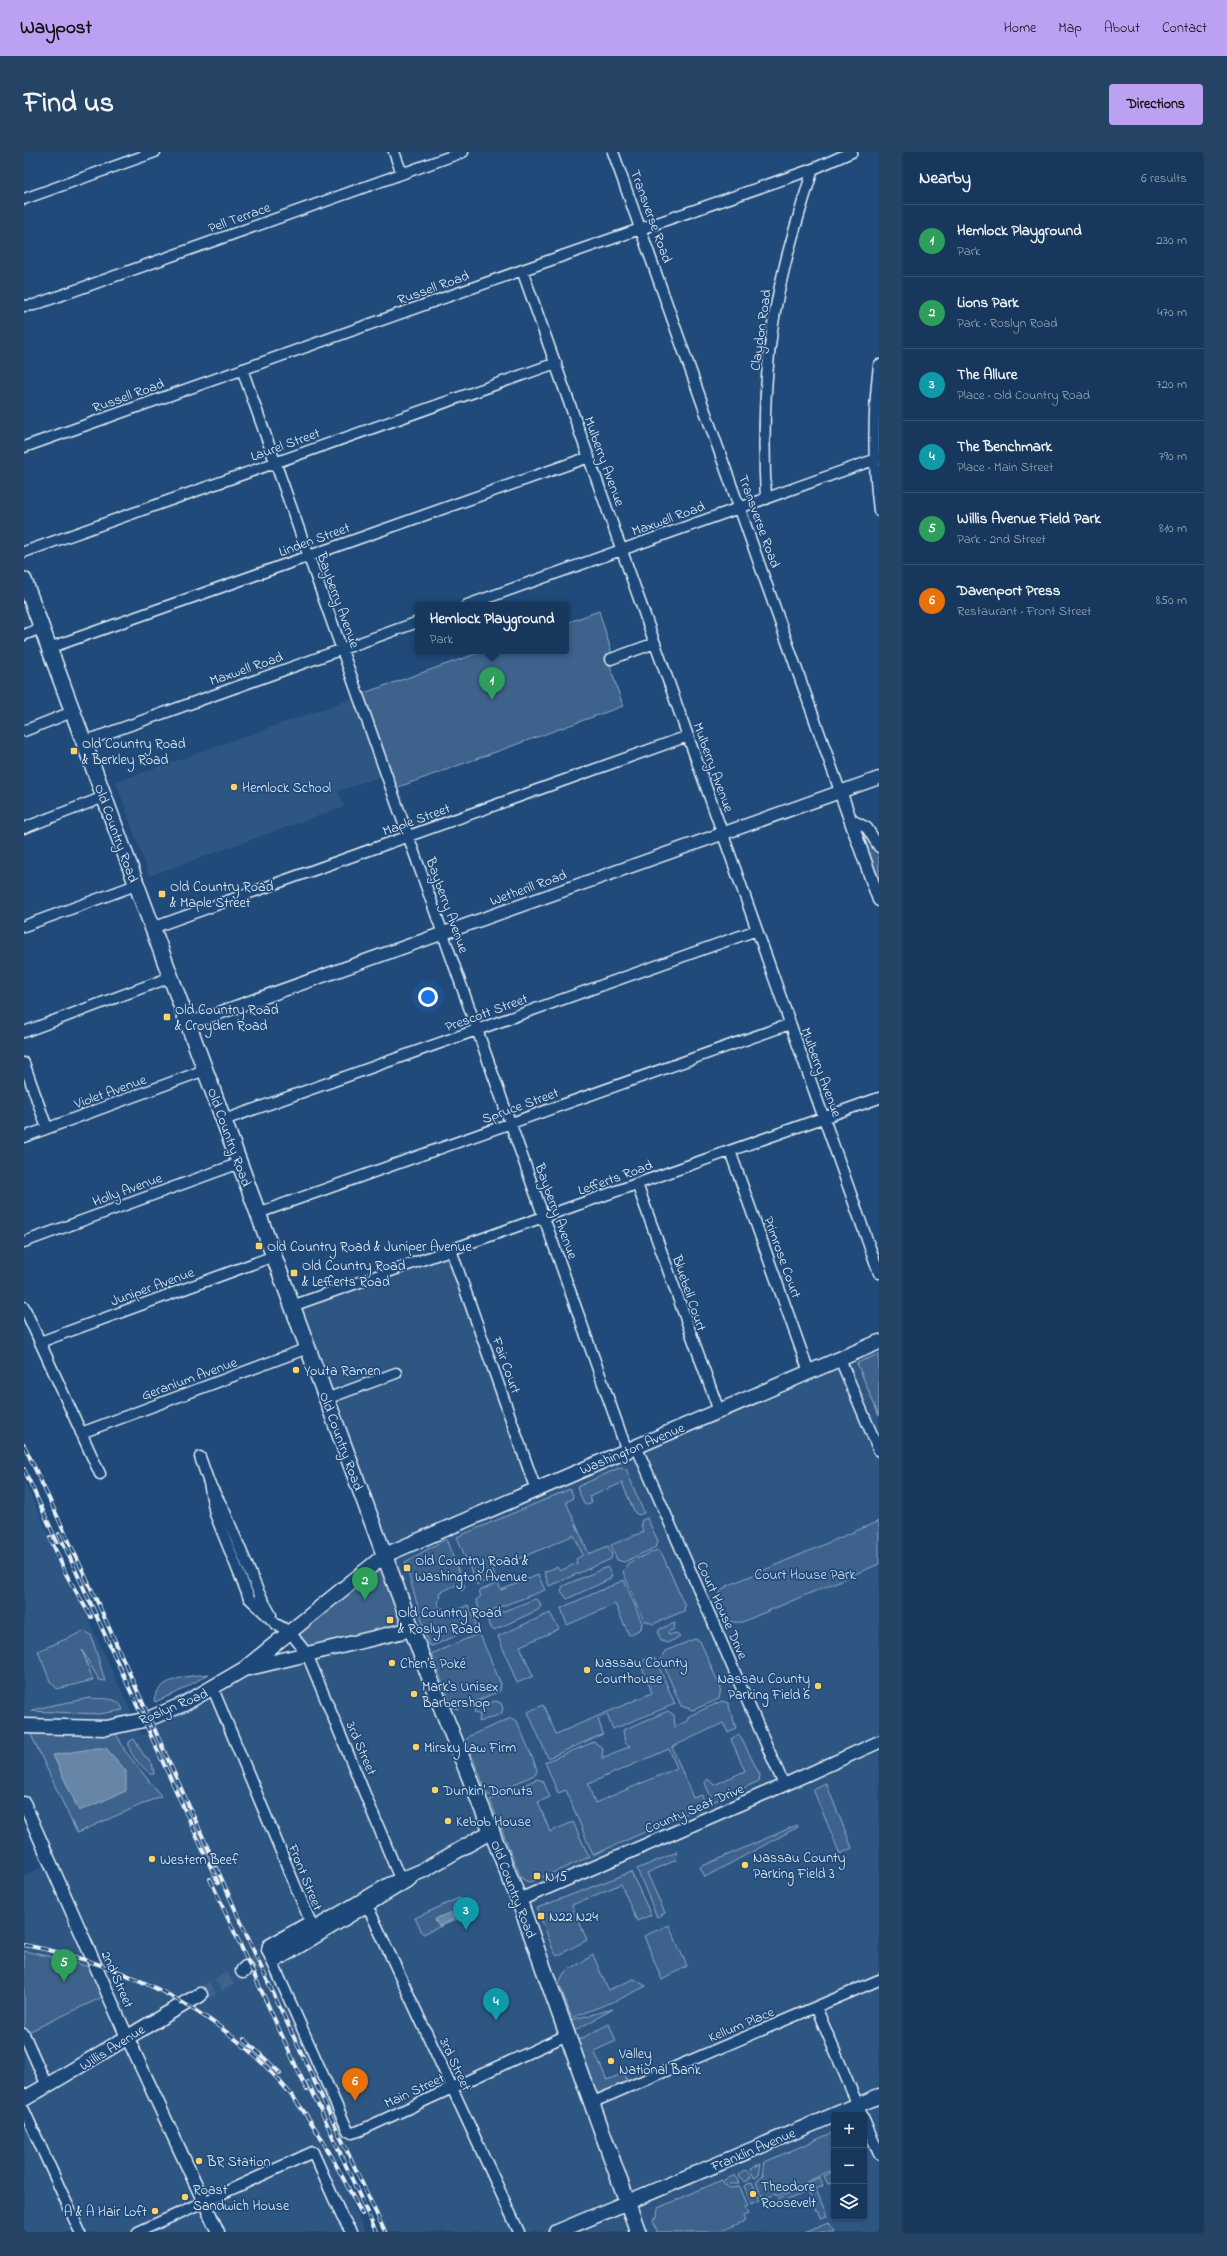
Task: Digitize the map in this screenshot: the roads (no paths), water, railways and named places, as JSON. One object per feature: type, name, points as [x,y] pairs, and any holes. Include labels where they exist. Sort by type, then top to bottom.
[{"type":"main road","name":"Old Country Road","points":[[24,580],[412,1630],[519,1900],[638,2232]]},
{"type":"main road","name":"Washington Avenue","points":[[385,1555],[879,1342]]},
{"type":"main road","name":"Roslyn Road","points":[[24,1726],[89,1729],[113,1727],[157,1716],[213,1689],[244,1668],[385,1555]]},
{"type":"main road","name":"Roslyn Road","points":[[244,1668],[412,1630]]},
{"type":"main road","points":[[274,1958],[400,1879],[424,1870],[492,1831]]},
{"type":"main road","name":"Willis Avenue","points":[[24,2099],[127,2036],[200,1994]]},
{"type":"main road","name":"Franklin Avenue","points":[[557,2232],[860,2110],[879,2096]]},
{"type":"street","points":[[24,198],[155,152]]},
{"type":"street","points":[[394,152],[402,174]]},
{"type":"street","name":"Pell Terrace","points":[[24,306],[34,305],[463,152]]},
{"type":"street","name":"Transverse Road","points":[[613,152],[879,900]]},
{"type":"street","name":"Russell Road","points":[[24,447],[522,270],[813,170],[852,152]]},
{"type":"street","name":"Claydon Road","points":[[766,498],[764,411],[775,311],[784,269],[813,170]]},
{"type":"street","name":"Mulberry Avenue","points":[[522,270],[879,1272]]},
{"type":"street","name":"Laurel Street","points":[[24,552],[556,364]]},
{"type":"street","points":[[879,365],[876,387],[879,510]]},
{"type":"street","name":"Bayberry Avenue","points":[[242,369],[544,1217],[632,1448]]},
{"type":"street","name":"Linden Street","points":[[49,648],[589,457]]},
{"type":"street","name":"Maxwell Road","points":[[475,602],[877,459]]},
{"type":"street","name":"Maxwell Road","points":[[83,742],[415,623]]},
{"type":"street","points":[[24,635],[41,628]]},
{"type":"street","points":[[611,659],[655,643]]},
{"type":"street","points":[[24,731],[72,712]]},
{"type":"street","name":"Maple Street","points":[[152,928],[688,736]]},
{"type":"street","name":"Wetherill Road","points":[[188,1024],[879,778]]},
{"type":"street","points":[[24,828],[104,797]]},
{"type":"street","points":[[850,819],[867,828],[879,847]]},
{"type":"street","points":[[24,926],[136,885]]},
{"type":"street","name":"Prescott Street","points":[[224,1120],[757,930]]},
{"type":"street","points":[[24,1032],[171,977]]},
{"type":"street","name":"Spruce Street","points":[[258,1213],[790,1024]]},
{"type":"street","points":[[24,1063],[48,1128]]},
{"type":"street","name":"Violet Avenue","points":[[24,1137],[205,1070]]},
{"type":"street","name":"Lefferts Road","points":[[292,1306],[879,1098]]},
{"type":"street","name":"Primrose Court","points":[[730,1150],[809,1372]]},
{"type":"street","name":"Holly Avenue","points":[[24,1242],[240,1163]]},
{"type":"street","name":"Bluebell Court","points":[[637,1184],[719,1411]]},
{"type":"street","name":"Fair Court","points":[[451,1250],[536,1490]]},
{"type":"street","name":"Juniper Avenue","points":[[40,1342],[274,1256]]},
{"type":"street","points":[[24,1307],[100,1474]]},
{"type":"street","name":"Geranium Avenue","points":[[81,1433],[308,1348]]},
{"type":"street","points":[[840,1359],[879,1451]]},
{"type":"street","points":[[326,1399],[396,1373]]},
{"type":"street","name":"Court House Drive","points":[[632,1448],[784,1785]]},
{"type":"street","points":[[200,1457],[209,1483],[224,1510],[258,1591],[276,1624],[290,1632]]},
{"type":"street","name":"3rd Street","points":[[290,1632],[307,1654],[400,1879]]},
{"type":"street","name":"Front Street","points":[[213,1689],[310,1921],[267,1946],[267,1950],[274,1958],[347,2129],[350,2133],[359,2131]]},
{"type":"street","name":"County Seat Drive","points":[[519,1900],[879,1742]]},
{"type":"street","name":"2nd Street","points":[[24,1803],[28,1821],[218,2232]]},
{"type":"street","points":[[274,1958],[368,1907],[407,1884],[424,1870]]},
{"type":"street","name":"3rd Street","points":[[368,1907],[519,2232]]},
{"type":"street","name":"Kellum Place","points":[[591,2103],[879,1980]]},
{"type":"street","points":[[816,2007],[860,2110]]},
{"type":"street","points":[[24,2034],[47,2086]]},
{"type":"street","name":"Main Street","points":[[359,2131],[567,2035]]},
{"type":"street","points":[[24,2110],[80,2232]]},
{"type":"street","points":[[867,2126],[879,2154]]},
{"type":"street","points":[[138,2232],[313,2152],[342,2217],[351,2232]]},
{"type":"tunnel","points":[[246,1968],[275,1952]]},
{"type":"tunnel","points":[[200,1995],[243,1971]]},
{"type":"railway","points":[[24,1445],[102,1612],[261,1967],[385,2232]]},
{"type":"railway","points":[[24,1469],[57,1542]]},
{"type":"railway","points":[[59,1534],[218,1883]]},
{"type":"railway","points":[[50,1537],[66,1574],[91,1617]]},
{"type":"railway","points":[[210,1879],[307,2090]]},
{"type":"railway","points":[[24,1945],[64,1954],[104,1966],[142,1982],[179,2001],[214,2023],[247,2048],[276,2077],[302,2109],[327,2147],[362,2214]]},
{"type":"railway","points":[[244,2039],[280,2073]]},
{"type":"railway","points":[[308,2082],[376,2232]]},
{"type":"place","name":"Hemlock Playground","points":[[492,700]]},
{"type":"place","name":"Old Country Road & Berkley Road","points":[[74,751]]},
{"type":"place","name":"Hemlock School","points":[[234,787]]},
{"type":"place","name":"Old Country Road & Maple Street","points":[[162,894]]},
{"type":"place","name":"Old Country Road & Croyden Road","points":[[167,1017]]},
{"type":"place","name":"Old Country Road & Juniper Avenue","points":[[259,1246]]},
{"type":"place","name":"Old Country Road & Lefferts Road","points":[[294,1273]]},
{"type":"place","name":"Youta Ramen","points":[[296,1370]]},
{"type":"place","name":"Old Country Road & Washington Avenue","points":[[407,1568]]},
{"type":"place","name":"Lions Park","points":[[365,1600]]},
{"type":"place","name":"Old Country Road & Roslyn Road","points":[[390,1620]]},
{"type":"place","name":"Chen’s Poké","points":[[392,1663]]},
{"type":"place","name":"Nassau County Courthouse","points":[[587,1670]]},
{"type":"place","name":"Nassau County Parking Field 6","points":[[818,1686]]},
{"type":"place","name":"Mark's Unisex Barbershop","points":[[414,1694]]},
{"type":"place","name":"Mirsky Law Firm","points":[[416,1747]]},
{"type":"place","name":"Dunkin' Donuts","points":[[435,1790]]},
{"type":"place","name":"Kebob House","points":[[448,1821]]},
{"type":"place","name":"Western Beef","points":[[152,1859]]},
{"type":"place","name":"Nassau County Parking Field 3","points":[[745,1865]]},
{"type":"place","name":"N15","points":[[537,1876]]},
{"type":"place","name":"N22 N24","points":[[541,1916]]},
{"type":"place","name":"The Allure","points":[[466,1930]]},
{"type":"place","name":"Willis Avenue Field Park","points":[[64,1982]]},
{"type":"place","name":"The Benchmark","points":[[496,2021]]},
{"type":"place","name":"Valley National Bank","points":[[611,2061]]},
{"type":"place","name":"Davenport Press","points":[[355,2101]]},
{"type":"place","name":"BR Station","points":[[199,2161]]},
{"type":"place","name":"Theodore Roosevelt","points":[[753,2194]]},
{"type":"place","name":"Roast Sandwich House","points":[[185,2197]]},
{"type":"place","name":"A & A Hair Loft","points":[[155,2211]]},
{"type":"park label","name":"Court House Park","points":[[805,1574]]}]
